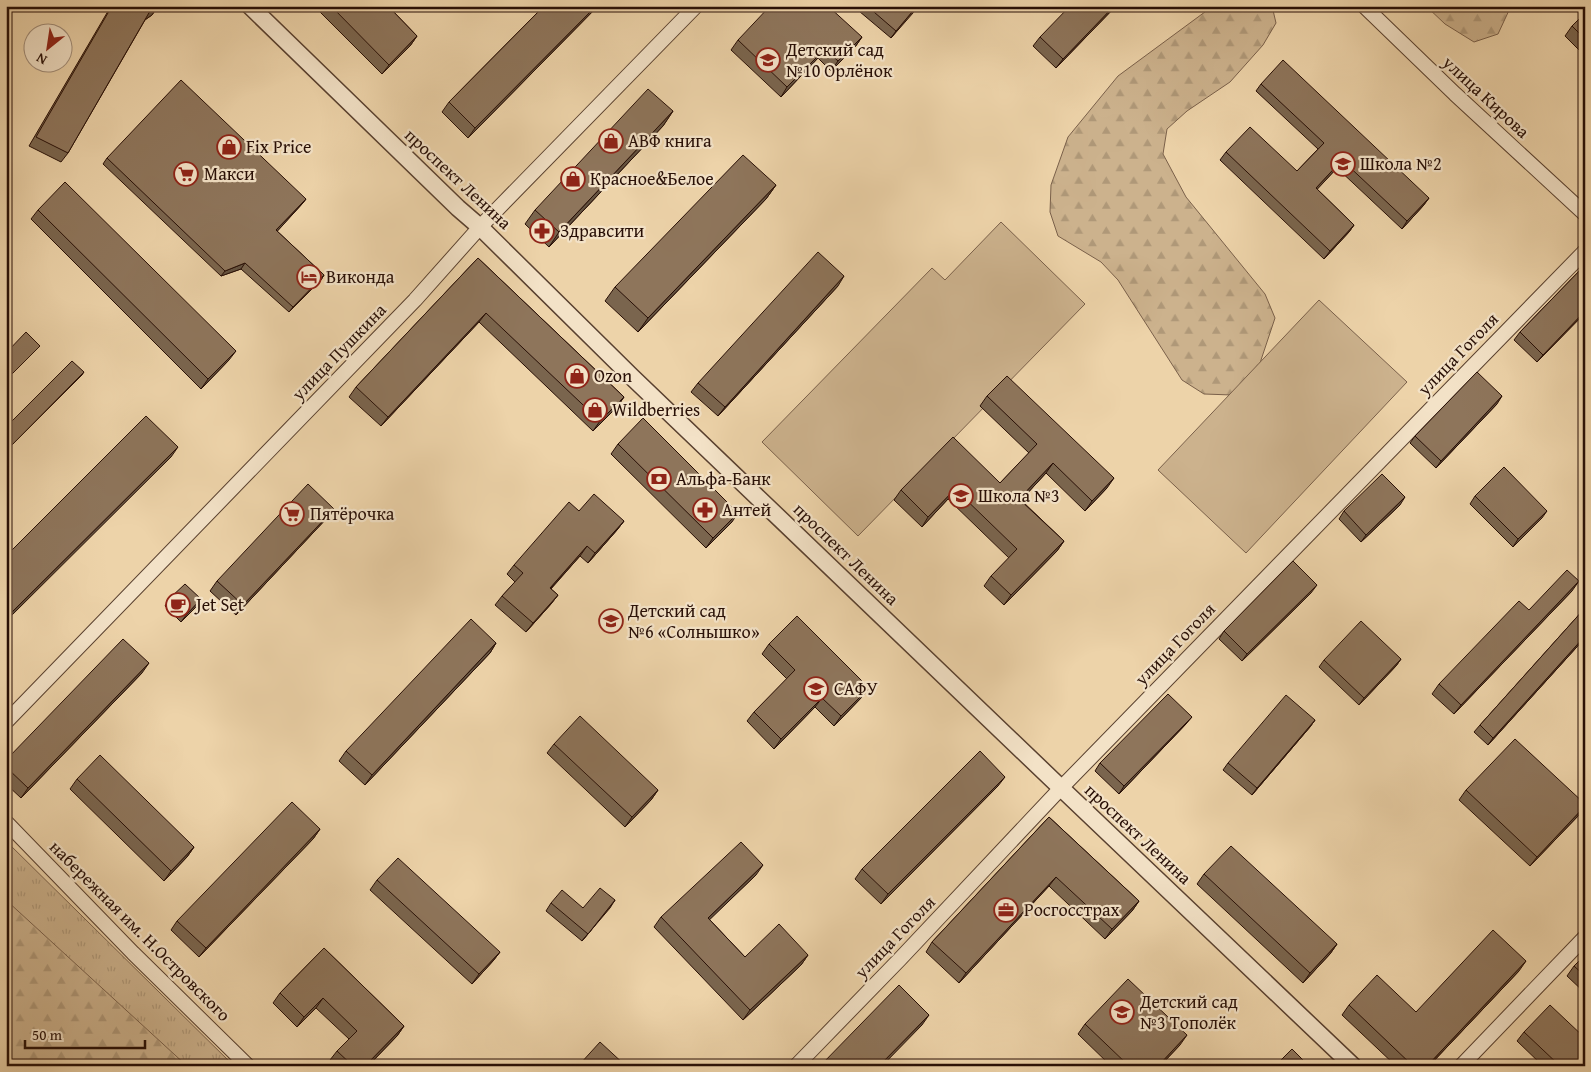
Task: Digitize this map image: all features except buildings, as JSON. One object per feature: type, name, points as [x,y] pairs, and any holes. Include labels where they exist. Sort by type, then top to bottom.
[{"type":"street","name":"проспект Ленина","points":[[250,6],[458,208],[480,227],[632,377],[1353,1066]]},
{"type":"street","name":"улица Пушкина","points":[[6,722],[409,307],[480,227],[696,6]]},
{"type":"street","name":"улица Кирова","points":[[1364,6],[1455,94],[1585,214]]},
{"type":"street","name":"улица Гоголя","points":[[796,1066],[1061,788],[1585,251]]},
{"type":"street","name":"набережная им. Н.Островского","points":[[6,822],[133,953],[248,1066]]},
{"type":"street","points":[[1461,1066],[1585,937]]},
{"type":"green space","points":[[1213,6],[1272,6],[1276,23],[1263,45],[1230,82],[1187,111],[1167,129],[1163,154],[1186,197],[1265,294],[1275,318],[1253,384],[1232,395],[1204,394],[1182,380],[1118,280],[1101,262],[1058,236],[1050,212],[1051,185],[1068,137],[1118,76]]},
{"type":"green space","points":[[1426,6],[1511,6],[1498,34],[1474,42],[1445,24]]},
{"type":"green space","points":[[1001,222],[1085,304],[858,536],[762,442],[932,268],[945,280]]},
{"type":"green space","points":[[1319,300],[1407,382],[1246,553],[1158,470]]},
{"type":"green space","points":[[6,841],[234,1066],[6,1066]]},
{"type":"green space","points":[[6,900],[187,1066],[6,1066]]},
{"type":"place","name":"Детский сад №10 Орлёнок","points":[[768,60]]},
{"type":"place","name":"АВФ книга","points":[[611,141]]},
{"type":"place","name":"Fix Price","points":[[229,147]]},
{"type":"place","name":"Школа №2","points":[[1343,164]]},
{"type":"place","name":"Макси","points":[[186,174]]},
{"type":"place","name":"Красное&Белое","points":[[573,179]]},
{"type":"place","name":"Здравсити","points":[[542,231]]},
{"type":"place","name":"Виконда","points":[[309,277]]},
{"type":"place","name":"Ozon","points":[[577,376]]},
{"type":"place","name":"Wildberries","points":[[595,410]]},
{"type":"place","name":"Альфа-Банк","points":[[659,479]]},
{"type":"place","name":"Школа №3","points":[[961,496]]},
{"type":"place","name":"Антей","points":[[705,510]]},
{"type":"place","name":"Пятёрочка","points":[[292,514]]},
{"type":"place","name":"Jet Set","points":[[178,605]]},
{"type":"place","name":"Детский сад №6 «Солнышко»","points":[[611,621]]},
{"type":"place","name":"САФУ","points":[[816,689]]},
{"type":"place","name":"Росгосстрах","points":[[1006,910]]},
{"type":"place","name":"Детский сад №3 Тополёк","points":[[1122,1012]]}]
